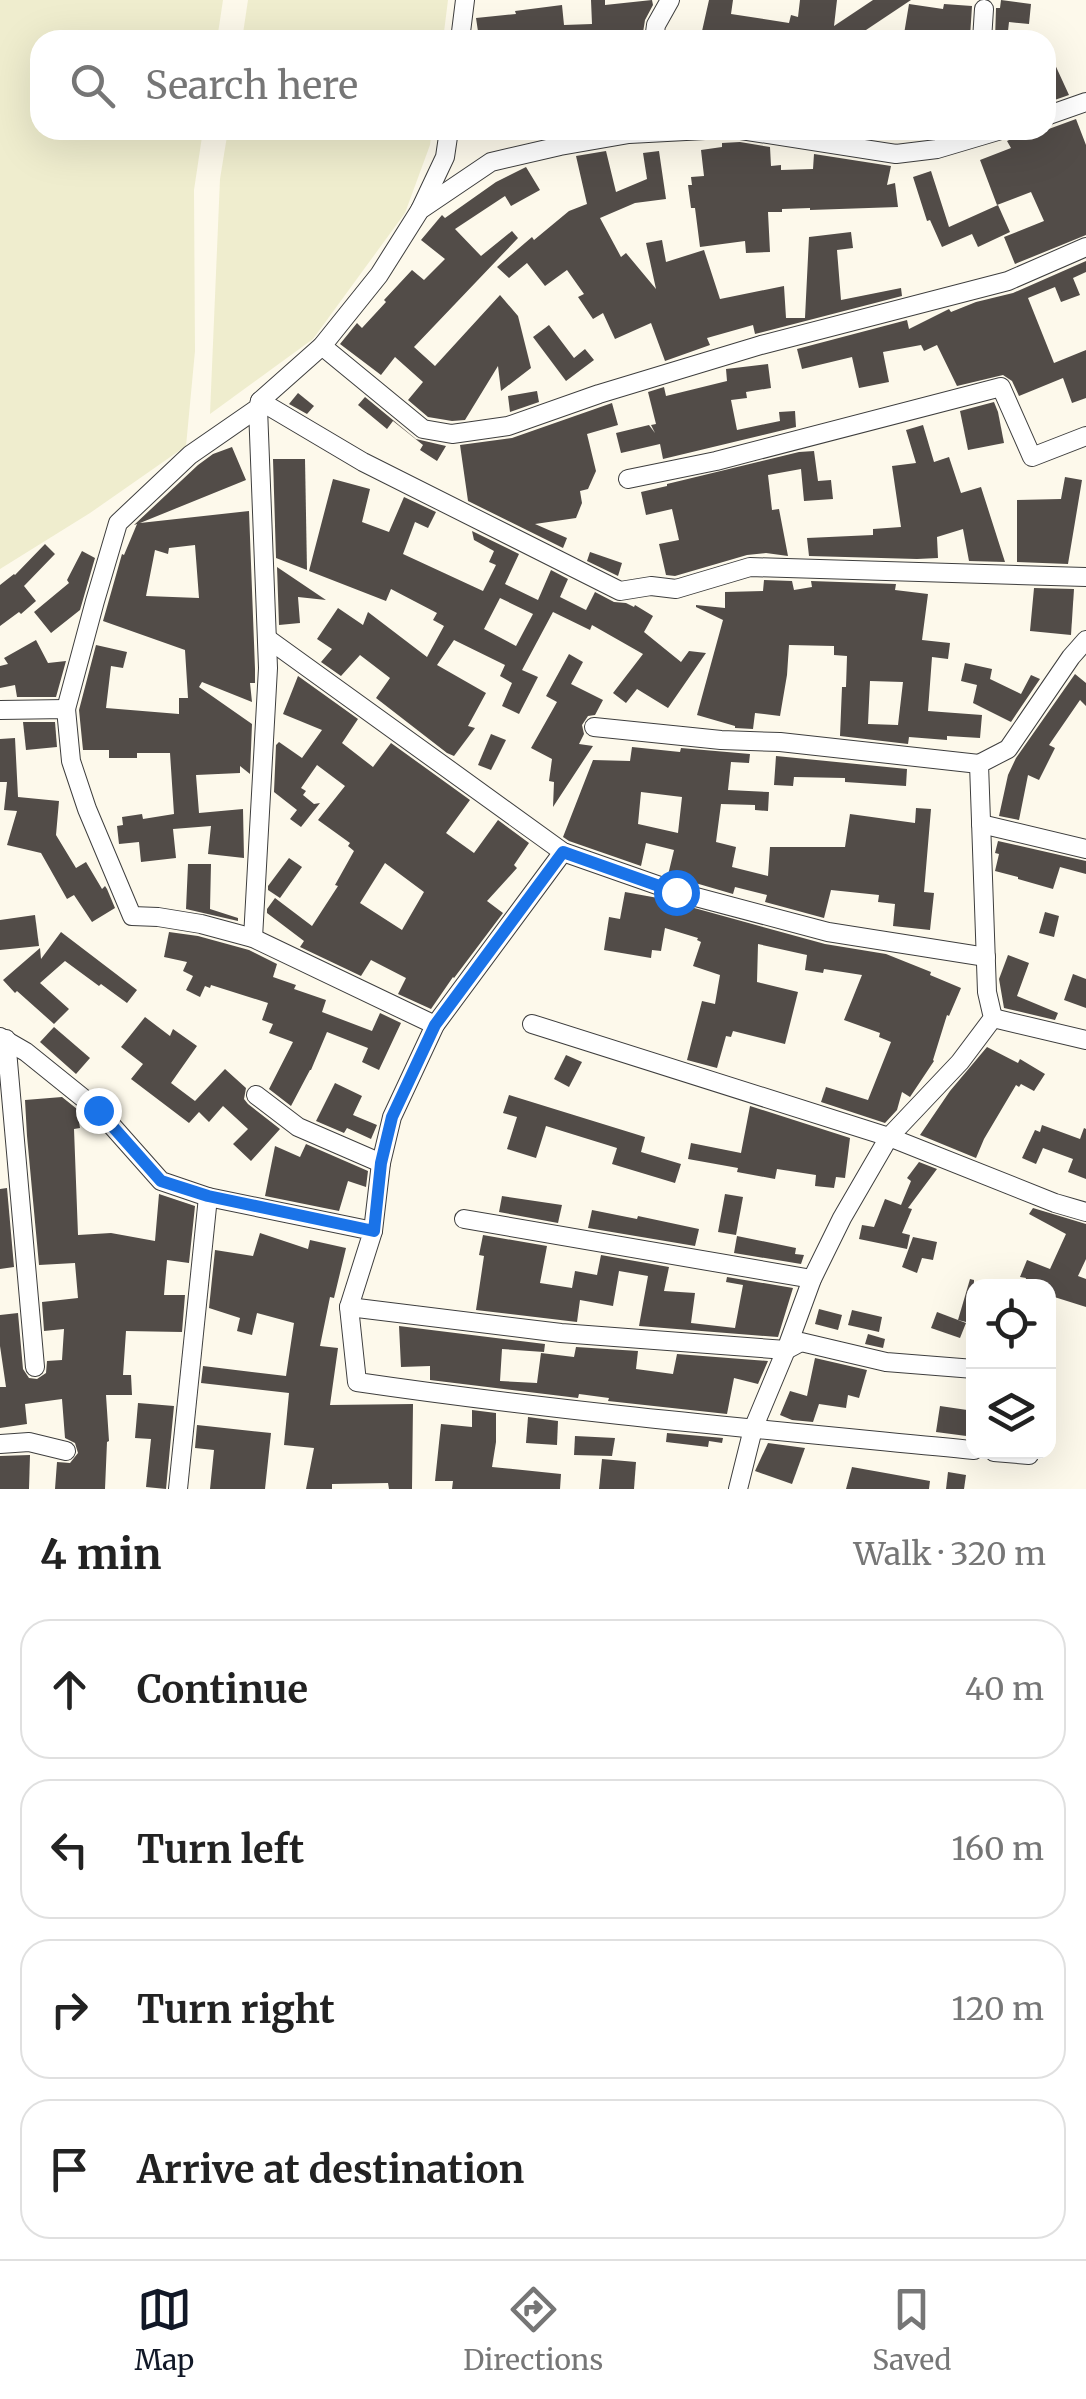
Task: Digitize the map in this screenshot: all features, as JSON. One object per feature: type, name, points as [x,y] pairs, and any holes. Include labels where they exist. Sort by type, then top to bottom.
[{"type":"street","points":[[461,30],[465,0]]},
{"type":"street","points":[[655,30],[670,0]]},
{"type":"street","points":[[983,30],[984,9]]},
{"type":"street","points":[[1056,112],[1086,102]]},
{"type":"street","points":[[435,1025],[253,938],[201,924],[132,916],[87,810],[71,761],[66,709],[118,523],[190,455],[259,405],[322,346],[379,275],[420,210],[445,156],[447,140]]},
{"type":"street","points":[[420,210],[492,162],[590,140]]},
{"type":"street","points":[[806,140],[896,154],[960,140]]},
{"type":"street","points":[[322,346],[423,429],[452,434],[508,426],[762,345],[1008,281],[1086,247]]},
{"type":"street","points":[[628,479],[716,462],[1001,387],[1032,457],[1086,436]]},
{"type":"street","points":[[259,405],[363,462],[620,591],[651,586],[676,589],[750,567],[1086,577]]},
{"type":"street","points":[[253,938],[268,639],[259,405]]},
{"type":"street","points":[[268,639],[563,852],[676,892],[828,932],[986,957]]},
{"type":"street","points":[[594,727],[979,764],[1008,749],[1086,640]]},
{"type":"street","points":[[0,710],[66,709]]},
{"type":"street","points":[[738,1489],[753,1428],[812,1279],[842,1218],[889,1137],[960,1062],[993,1018],[987,992],[979,764]]},
{"type":"street","points":[[981,824],[1086,849]]},
{"type":"street","points":[[563,852],[435,1025],[392,1117],[381,1163],[374,1231],[350,1307],[357,1382],[449,1396],[966,1449]]},
{"type":"street","points":[[993,1018],[1086,1040]]},
{"type":"street","points":[[532,1024],[889,1137],[1086,1212]]},
{"type":"street","points":[[3,1038],[98,1110],[161,1181],[208,1196],[374,1231]]},
{"type":"street","points":[[3,1038],[35,1368]]},
{"type":"street","points":[[256,1095],[298,1127],[381,1163]]},
{"type":"street","points":[[178,1489],[208,1196]]},
{"type":"street","points":[[464,1219],[812,1279]]},
{"type":"street","points":[[350,1307],[561,1333],[786,1350],[801,1342],[886,1362],[966,1368]]},
{"type":"street","points":[[0,1444],[29,1442],[66,1451]]},
{"type":"shaded area","points":[[0,0],[223,0],[218,30],[30,30],[30,140],[202,140],[194,190],[195,351],[186,446],[0,569]]},
{"type":"shaded area","points":[[248,0],[448,0],[444,30],[244,30]]},
{"type":"shaded area","points":[[226,140],[431,140],[405,213],[313,339],[210,414],[220,179]]},
{"type":"building","points":[[591,0],[605,0],[605,5],[652,0],[643,30],[478,30],[476,18],[562,5],[564,25],[592,24]]},
{"type":"building","points":[[709,0],[733,0],[731,14],[789,23],[791,15],[798,17],[800,0],[837,0],[834,26],[873,0],[911,0],[866,30],[702,30]]},
{"type":"building","points":[[1001,0],[1031,4],[1029,24],[1009,22],[1008,30],[995,30],[996,8],[1000,8]]},
{"type":"building","points":[[909,4],[943,9],[944,4],[972,6],[970,30],[905,30]]},
{"type":"building","points":[[1056,67],[1069,95],[1056,100]]},
{"type":"building","points":[[1076,119],[1086,145],[1086,235],[1015,264],[1004,237],[1044,221],[1031,192],[997,205],[980,160],[1011,148],[1009,140],[1056,140],[1056,126]]},
{"type":"building","points":[[740,142],[770,147],[771,166],[781,165],[781,170],[813,169],[814,154],[891,166],[887,185],[895,183],[898,207],[782,209],[768,212],[770,252],[746,253],[745,241],[700,247],[688,185],[692,185],[691,177],[704,176],[701,150]]},
{"type":"building","points":[[606,151],[616,192],[647,179],[643,153],[659,151],[666,199],[635,203],[600,218],[621,257],[626,253],[656,289],[646,243],[662,240],[666,262],[704,250],[720,299],[784,286],[786,318],[805,318],[809,237],[851,232],[853,248],[837,250],[841,300],[901,288],[902,296],[755,334],[753,325],[707,338],[710,345],[665,361],[651,323],[615,339],[603,313],[593,319],[578,297],[584,294],[567,270],[545,286],[527,263],[509,278],[497,267],[569,211],[587,204],[576,156]]},
{"type":"building","points":[[526,167],[540,190],[511,206],[505,196],[455,229],[481,256],[512,231],[518,238],[414,347],[435,366],[500,295],[518,316],[531,368],[501,391],[498,366],[465,420],[428,417],[408,400],[423,382],[395,357],[381,375],[340,344],[357,323],[362,328],[412,270],[424,280],[445,259],[421,240],[442,215],[445,218],[496,182]]},
{"type":"building","points":[[931,171],[949,227],[998,205],[1010,232],[978,247],[972,234],[942,247],[930,220],[927,221],[913,177]]},
{"type":"building","points":[[1086,261],[1086,272],[1073,278],[1080,295],[1061,302],[1055,287],[1028,298],[1054,363],[1086,350],[1086,398],[1072,403],[1063,378],[1019,396],[1012,381],[1003,375],[957,386],[937,345],[924,351],[921,345],[883,352],[889,382],[859,388],[852,357],[802,369],[797,349],[907,320],[909,329],[949,309],[951,312],[1013,293]]},
{"type":"building","points":[[549,325],[574,358],[585,349],[594,360],[566,381],[533,337]]},
{"type":"building","points":[[768,364],[771,388],[746,392],[747,398],[731,400],[737,430],[780,421],[779,412],[795,411],[796,427],[663,459],[660,444],[621,453],[616,433],[649,425],[655,433],[648,392],[664,387],[666,396],[727,381],[726,369]]},
{"type":"building","points":[[537,391],[539,402],[510,412],[508,396]]},
{"type":"building","points":[[298,393],[314,406],[307,414],[289,404]]},
{"type":"building","points":[[365,397],[416,439],[446,446],[437,461],[420,450],[423,445],[393,421],[387,429],[358,405]]},
{"type":"building","points":[[994,402],[1004,443],[968,450],[960,411]]},
{"type":"building","points":[[612,403],[618,425],[587,434],[596,471],[588,489],[580,491],[582,503],[576,518],[535,524],[567,538],[563,548],[468,501],[460,445],[512,438]]},
{"type":"building","points":[[923,425],[934,462],[949,457],[961,493],[981,487],[1005,562],[969,561],[963,529],[937,537],[938,558],[809,556],[807,538],[873,535],[873,529],[901,527],[892,466],[916,463],[906,430]]},
{"type":"building","points":[[232,447],[246,480],[140,523],[249,511],[255,669],[255,683],[250,683],[252,702],[202,682],[199,687],[252,724],[250,774],[240,766],[240,773],[196,775],[199,813],[243,809],[244,858],[208,854],[211,826],[173,829],[176,858],[141,862],[139,842],[119,844],[117,826],[123,825],[122,817],[142,814],[143,819],[174,814],[170,753],[109,758],[109,750],[83,750],[79,710],[96,645],[127,652],[123,668],[111,666],[106,708],[179,714],[179,698],[188,698],[185,650],[103,621],[122,554],[137,524],[134,525],[213,454]],"holes":[[[195,545],[199,598],[146,596],[155,550],[168,554],[169,548]]]},
{"type":"building","points":[[814,451],[818,481],[831,480],[833,499],[804,501],[801,469],[768,475],[772,510],[779,509],[788,556],[747,555],[675,576],[666,575],[659,544],[679,540],[672,509],[646,515],[641,492]]},
{"type":"building","points":[[273,459],[305,459],[307,570],[276,558]]},
{"type":"building","points":[[1065,477],[1082,480],[1068,564],[1017,562],[1017,500],[1061,499]]},
{"type":"building","points":[[333,479],[370,489],[362,522],[389,532],[404,497],[436,512],[428,528],[415,522],[403,554],[483,591],[496,565],[489,562],[494,551],[474,540],[472,531],[519,554],[505,584],[538,600],[551,570],[568,579],[560,597],[586,610],[595,592],[614,602],[635,605],[653,616],[644,632],[681,662],[689,651],[706,653],[668,708],[637,689],[626,703],[613,693],[643,654],[592,625],[590,630],[553,612],[522,670],[538,677],[519,714],[502,706],[512,683],[500,676],[505,665],[454,640],[437,665],[486,693],[468,726],[475,728],[454,756],[376,698],[390,678],[360,655],[341,676],[321,662],[332,649],[317,639],[338,608],[363,625],[368,612],[427,657],[444,626],[433,620],[437,613],[391,589],[386,601],[309,571]],"holes":[[[500,598],[533,614],[516,646],[484,629]]]},
{"type":"building","points":[[45,544],[55,554],[24,586],[36,601],[0,626],[0,585]]},
{"type":"building","points":[[82,551],[95,558],[80,610],[51,633],[34,612],[69,583]]},
{"type":"building","points":[[590,552],[622,563],[618,576],[587,561]]},
{"type":"building","points":[[277,567],[326,600],[298,597],[300,623],[279,625]]},
{"type":"building","points":[[764,580],[792,581],[794,590],[812,587],[811,581],[896,584],[895,590],[928,594],[922,640],[950,643],[948,659],[932,657],[928,711],[982,715],[980,738],[909,737],[908,744],[840,736],[847,656],[834,655],[834,646],[789,645],[780,716],[755,713],[753,729],[735,728],[697,715],[723,620],[696,605],[725,608],[725,592],[763,591]],"holes":[[[870,681],[903,682],[898,725],[868,724]]]},
{"type":"building","points":[[1034,588],[1074,589],[1071,635],[1030,631]]},
{"type":"building","points":[[36,640],[48,663],[66,661],[56,697],[17,697],[15,685],[0,688],[0,666],[8,664],[4,658]]},
{"type":"building","points":[[569,654],[583,662],[571,684],[603,700],[595,715],[588,716],[582,725],[584,734],[579,744],[593,746],[553,807],[554,782],[549,781],[552,759],[531,748],[557,702],[546,696]]},
{"type":"building","points":[[965,663],[992,669],[990,679],[1021,694],[1031,675],[1040,679],[1011,722],[973,703],[977,685],[961,681]]},
{"type":"building","points":[[1075,674],[1086,683],[1086,706],[1080,700],[1049,745],[1055,748],[1039,780],[1028,775],[1019,820],[999,816],[1016,758]]},
{"type":"building","points":[[298,676],[358,719],[342,743],[373,767],[391,743],[470,800],[446,833],[474,853],[498,820],[529,843],[514,865],[517,868],[487,901],[503,913],[431,1009],[398,994],[406,978],[371,960],[361,976],[300,947],[304,941],[267,913],[275,898],[312,926],[338,886],[335,885],[354,851],[348,846],[350,843],[318,820],[345,786],[317,765],[301,788],[314,804],[320,803],[301,827],[290,819],[297,810],[274,792],[276,745],[279,742],[302,758],[322,730],[283,714]],"holes":[[[385,863],[424,892],[402,930],[360,903]]]},
{"type":"building","points":[[23,722],[55,722],[57,747],[26,750]]},
{"type":"building","points":[[491,734],[506,740],[491,770],[478,765]]},
{"type":"building","points":[[15,738],[18,797],[59,801],[56,835],[76,868],[86,862],[102,889],[107,889],[115,908],[92,922],[74,895],[67,899],[41,853],[7,845],[17,811],[4,810],[7,782],[0,782],[0,739]]},
{"type":"building","points":[[632,747],[750,754],[749,763],[731,762],[728,790],[769,792],[768,811],[755,810],[755,805],[721,804],[716,842],[736,847],[732,867],[768,876],[770,847],[845,847],[850,814],[915,823],[916,808],[931,809],[924,892],[934,893],[930,930],[893,926],[895,904],[878,902],[879,895],[831,890],[824,918],[765,902],[767,895],[735,887],[733,894],[668,875],[674,850],[646,843],[641,866],[563,837],[593,760],[630,761]],"holes":[[[641,792],[682,797],[678,833],[638,824]]]},
{"type":"building","points":[[776,756],[907,769],[906,786],[845,782],[845,778],[794,777],[793,786],[774,785]]},
{"type":"building","points":[[998,841],[1086,861],[1086,874],[1060,867],[1053,889],[995,871]]},
{"type":"building","points":[[289,858],[302,867],[280,898],[268,886]]},
{"type":"building","points":[[188,864],[211,864],[210,909],[238,921],[186,909]]},
{"type":"building","points":[[625,892],[825,944],[886,954],[961,988],[947,1015],[934,1061],[910,1097],[902,1092],[897,1110],[885,1123],[821,1102],[826,1087],[868,1100],[891,1042],[879,1037],[880,1033],[844,1020],[862,975],[805,970],[807,955],[758,944],[757,982],[798,992],[785,1044],[733,1031],[731,1037],[726,1036],[717,1068],[687,1060],[702,1001],[715,1004],[720,975],[693,966],[701,942],[698,938],[665,928],[661,951],[652,950],[651,958],[604,950],[609,917],[620,919]]},
{"type":"building","points":[[1045,912],[1059,916],[1054,937],[1039,933]]},
{"type":"building","points":[[35,915],[39,946],[0,950],[0,920]]},
{"type":"building","points":[[61,932],[137,990],[127,1003],[65,961],[40,983],[69,1009],[54,1024],[3,980],[40,948],[41,959]]},
{"type":"building","points":[[169,932],[249,950],[277,964],[273,977],[326,1000],[322,1012],[372,1031],[380,1013],[401,1023],[379,1070],[362,1062],[368,1048],[327,1032],[291,1106],[269,1089],[293,1042],[269,1033],[273,1024],[262,1020],[268,1003],[211,985],[205,986],[200,997],[186,990],[193,976],[183,971],[187,962],[164,957]]},
{"type":"building","points":[[1008,955],[1029,963],[1017,996],[1058,1013],[1055,1020],[1004,1008],[999,979]]},
{"type":"building","points":[[1073,974],[1086,979],[1086,1008],[1064,1000]]},
{"type":"building","points":[[145,1017],[170,1036],[173,1029],[197,1046],[171,1083],[195,1101],[225,1069],[246,1088],[244,1099],[248,1104],[280,1129],[251,1161],[233,1144],[248,1129],[223,1106],[209,1122],[199,1112],[189,1123],[131,1079],[143,1064],[121,1047]]},
{"type":"building","points":[[54,1027],[90,1058],[76,1074],[40,1042]]},
{"type":"building","points":[[987,1047],[1018,1063],[1020,1059],[1045,1074],[1034,1091],[1016,1085],[976,1158],[920,1135]]},
{"type":"building","points":[[566,1055],[582,1062],[569,1087],[554,1079]]},
{"type":"building","points":[[335,1083],[362,1096],[353,1115],[377,1125],[371,1139],[316,1121]]},
{"type":"building","points":[[509,1095],[645,1137],[641,1152],[681,1164],[675,1183],[612,1164],[617,1148],[546,1126],[536,1158],[507,1149],[517,1117],[503,1113]]},
{"type":"building","points":[[62,1097],[77,1109],[80,1128],[74,1129],[78,1235],[111,1233],[155,1241],[159,1194],[195,1206],[189,1263],[167,1260],[164,1295],[185,1295],[182,1332],[126,1331],[123,1375],[131,1375],[132,1395],[106,1395],[109,1441],[105,1489],[55,1489],[57,1462],[70,1463],[78,1453],[75,1443],[65,1438],[62,1399],[25,1404],[27,1424],[0,1428],[0,1387],[6,1387],[0,1315],[18,1313],[23,1369],[29,1378],[37,1379],[46,1373],[47,1361],[62,1360],[64,1329],[44,1331],[42,1302],[78,1298],[75,1263],[39,1265],[27,1136],[25,1100]]},
{"type":"building","points":[[750,1106],[850,1138],[845,1178],[836,1177],[834,1188],[815,1186],[816,1175],[777,1169],[775,1179],[688,1159],[691,1143],[741,1153]]},
{"type":"building","points":[[1042,1125],[1080,1139],[1086,1129],[1086,1179],[1068,1172],[1073,1159],[1043,1148],[1036,1164],[1022,1158],[1035,1130],[1040,1132]]},
{"type":"building","points":[[306,1144],[368,1171],[366,1187],[348,1181],[339,1211],[265,1196],[275,1146],[300,1157]]},
{"type":"building","points":[[919,1162],[937,1169],[908,1208],[912,1209],[902,1233],[910,1235],[907,1249],[859,1239],[862,1225],[874,1227],[885,1199],[901,1205],[911,1181],[907,1178]]},
{"type":"building","points":[[7,1188],[14,1267],[0,1269],[0,1189]]},
{"type":"building","points":[[725,1194],[743,1197],[736,1235],[718,1232]]},
{"type":"building","points":[[502,1196],[562,1205],[558,1223],[499,1212]]},
{"type":"building","points":[[1033,1208],[1086,1224],[1086,1259],[1078,1276],[1086,1279],[1086,1307],[1056,1298],[1056,1279],[1020,1277],[1027,1260],[1050,1269],[1066,1234],[1029,1214]]},
{"type":"building","points":[[592,1210],[699,1229],[695,1246],[588,1228]]},
{"type":"building","points":[[260,1233],[308,1249],[310,1240],[346,1248],[320,1346],[338,1348],[330,1405],[413,1404],[412,1489],[389,1489],[388,1483],[332,1484],[332,1489],[306,1489],[314,1448],[284,1445],[289,1393],[201,1383],[203,1366],[286,1376],[294,1323],[257,1313],[252,1335],[237,1331],[240,1318],[209,1308],[215,1250],[253,1256]]},
{"type":"building","points":[[483,1235],[547,1246],[540,1283],[572,1288],[575,1271],[597,1275],[601,1255],[669,1267],[664,1291],[695,1293],[691,1323],[735,1328],[743,1285],[726,1282],[727,1277],[793,1288],[778,1337],[639,1326],[648,1276],[619,1271],[613,1306],[580,1300],[577,1322],[476,1310]]},
{"type":"building","points":[[737,1236],[796,1248],[795,1254],[804,1255],[801,1264],[734,1253]]},
{"type":"building","points":[[913,1237],[937,1242],[933,1260],[922,1258],[917,1273],[902,1267]]},
{"type":"building","points":[[966,1293],[966,1322],[958,1320]]},
{"type":"building","points":[[819,1309],[842,1315],[838,1330],[815,1324]]},
{"type":"building","points":[[852,1310],[882,1317],[879,1332],[848,1325]]},
{"type":"building","points":[[937,1312],[966,1323],[960,1338],[931,1328]]},
{"type":"building","points":[[399,1326],[545,1344],[544,1352],[502,1349],[500,1381],[537,1383],[541,1353],[574,1357],[576,1347],[638,1351],[636,1369],[673,1374],[677,1354],[768,1361],[758,1384],[734,1378],[727,1414],[608,1401],[609,1398],[579,1394],[578,1398],[430,1380],[430,1366],[401,1367]]},
{"type":"building","points":[[868,1334],[885,1339],[883,1348],[865,1344]]},
{"type":"building","points":[[815,1358],[867,1370],[859,1398],[848,1395],[846,1408],[819,1404],[813,1422],[780,1415],[790,1391],[807,1396]]},
{"type":"building","points":[[138,1403],[174,1406],[166,1489],[146,1487],[151,1439],[135,1438]]},
{"type":"building","points":[[940,1406],[966,1410],[966,1436],[936,1432]]},
{"type":"building","points":[[472,1410],[496,1413],[492,1467],[561,1474],[560,1489],[452,1489],[453,1481],[435,1481],[441,1424],[472,1427]]},
{"type":"building","points":[[528,1417],[558,1421],[557,1445],[526,1443]]},
{"type":"building","points":[[197,1425],[271,1433],[265,1489],[210,1489],[214,1450],[195,1448]]},
{"type":"building","points":[[667,1433],[723,1438],[722,1443],[709,1441],[708,1447],[666,1442]]},
{"type":"building","points":[[575,1436],[615,1438],[612,1456],[574,1455]]},
{"type":"building","points":[[768,1443],[805,1448],[792,1484],[755,1471]]},
{"type":"building","points":[[30,1455],[29,1489],[0,1489],[0,1456]]},
{"type":"building","points":[[602,1459],[636,1462],[634,1489],[599,1489]]},
{"type":"building","points":[[852,1467],[930,1481],[929,1489],[846,1489]]},
{"type":"building","points":[[948,1472],[966,1475],[964,1489],[946,1489]]},
{"type":"route","points":[[98,1110],[161,1181],[208,1196],[374,1231],[381,1163],[392,1117],[435,1025],[563,852],[676,892]]}]
